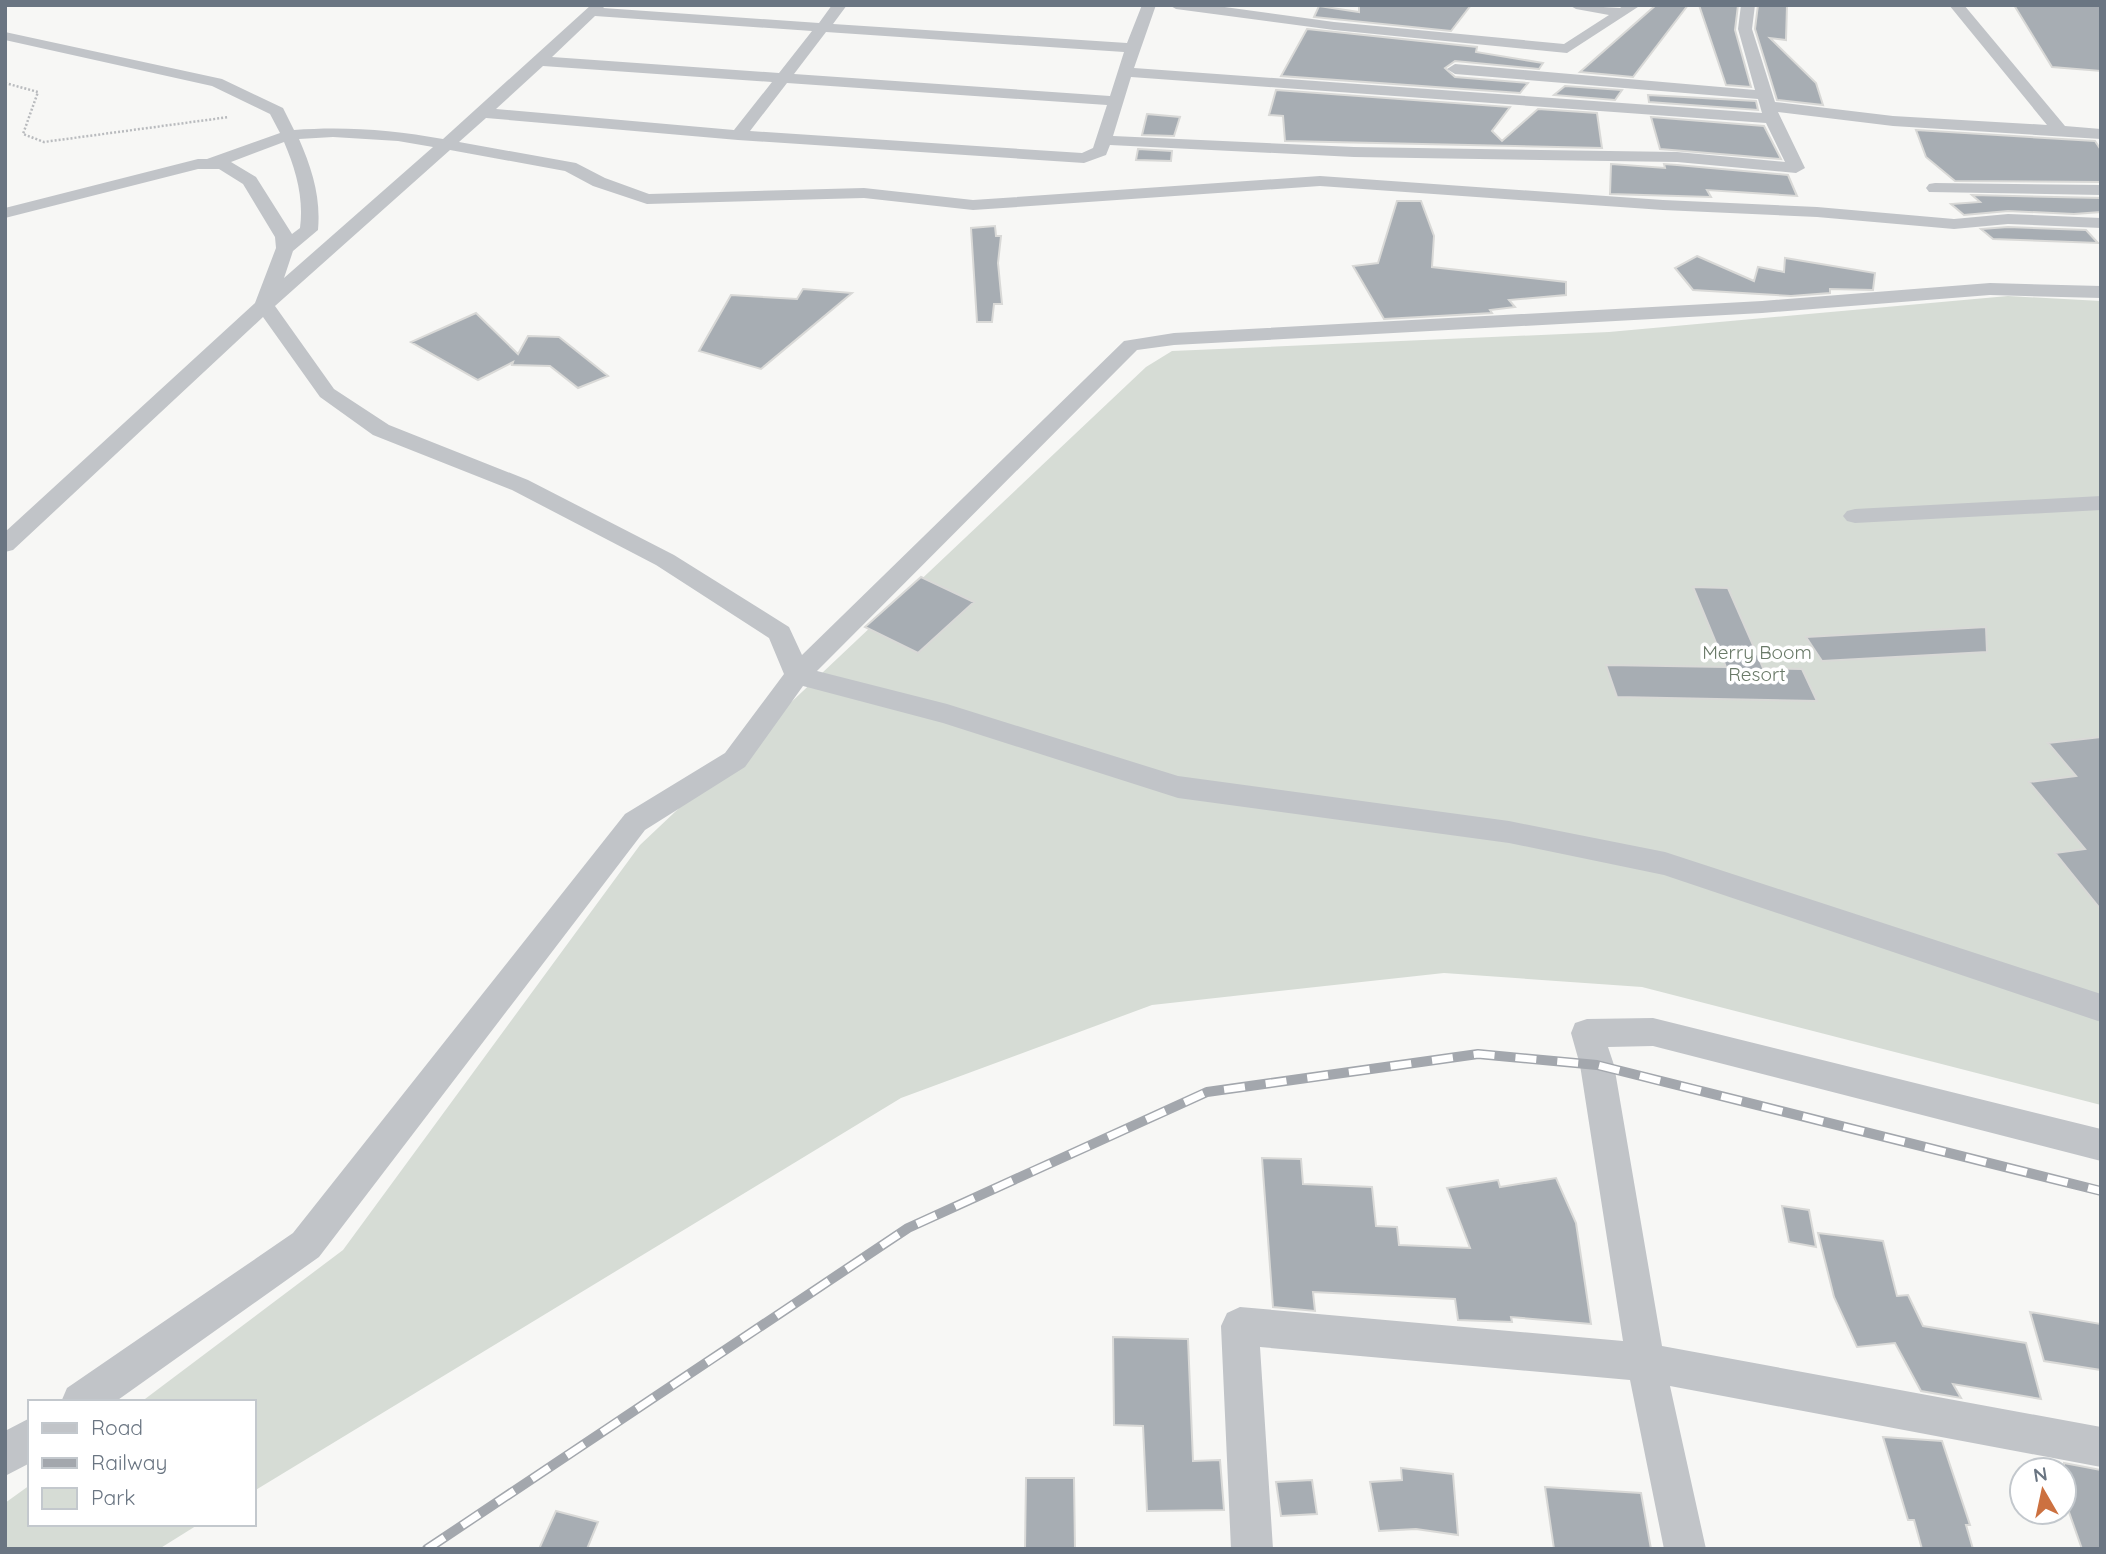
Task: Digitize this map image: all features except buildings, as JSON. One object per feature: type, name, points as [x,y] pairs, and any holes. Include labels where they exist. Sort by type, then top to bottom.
[{"type":"street","points":[[738,135],[840,5]]},
{"type":"street","points":[[484,113],[738,135],[1084,159],[1100,151],[1126,72],[1131,48],[1149,5]]},
{"type":"street","points":[[1176,5],[1334,26],[1567,49]]},
{"type":"street","points":[[1576,5],[1628,9]]},
{"type":"street","points":[[1103,141],[1367,153],[1677,158],[1796,167],[1768,107],[1745,29],[1748,5]]},
{"type":"street","points":[[1956,5],[2060,131]]},
{"type":"street","points":[[5,545],[264,305],[444,145],[484,113],[595,9],[821,29],[1131,48]]},
{"type":"street","points":[[1585,80],[1559,58],[1567,49],[1628,9]]},
{"type":"street","points":[[5,36],[217,82],[277,111],[303,172],[312,213],[309,230],[285,248]]},
{"type":"street","points":[[541,61],[1116,102]]},
{"type":"street","points":[[1455,69],[1585,80],[1816,114],[1884,121],[2101,134]]},
{"type":"street","points":[[1126,72],[1768,107]]},
{"type":"street","points":[[209,164],[289,135],[333,132],[398,135],[569,167],[599,183],[647,199],[864,193],[973,205],[1321,181],[1663,205],[1817,212],[1954,224],[2008,219],[2101,223]]},
{"type":"street","points":[[5,213],[198,164],[223,164],[250,181],[284,237],[285,248],[264,305]]},
{"type":"street","points":[[1935,188],[2092,190],[2101,202]]},
{"type":"street","points":[[84,1400],[306,1245],[635,822],[735,760],[797,675],[1131,345],[1174,340],[1762,307],[1990,289],[2101,292]]},
{"type":"street","points":[[264,305],[327,393],[381,430],[520,485],[665,560],[780,633],[797,675]]},
{"type":"street","points":[[1855,516],[2101,503]]},
{"type":"street","points":[[797,675],[947,714],[1178,787],[1509,832],[1665,864],[2101,1008]]},
{"type":"street","points":[[1685,1549],[1646,1362],[1597,1065],[1587,1033],[1653,1032],[2101,1145]]},
{"type":"street","points":[[1252,1549],[1240,1326],[1646,1362],[2101,1447]]},
{"type":"street","points":[[5,1456],[28,1439]]},
{"type":"path","points":[[5,83],[38,92],[23,134],[44,142],[229,117]]},
{"type":"green space","name":"Merry Boom Resort","points":[[2008,296],[2101,301],[2101,1105],[1642,987],[1444,973],[1152,1005],[901,1098],[256,1490],[256,1400],[144,1400],[343,1250],[640,845],[1146,367],[1172,351],[1609,332]]},
{"type":"green space","points":[[28,1486],[28,1526],[196,1526],[159,1549],[5,1549],[5,1503]]},
{"type":"railway","points":[[427,1549],[908,1228],[1207,1092],[1478,1054],[1597,1065],[2101,1191]]}]
